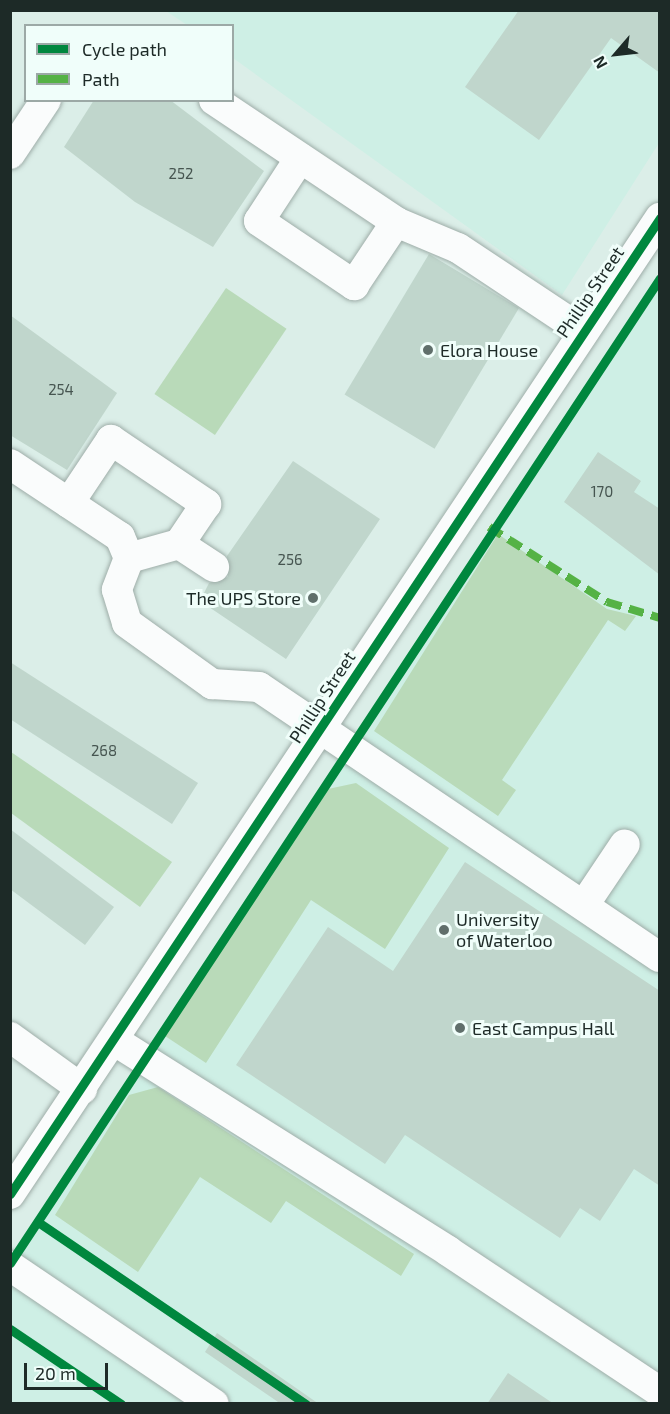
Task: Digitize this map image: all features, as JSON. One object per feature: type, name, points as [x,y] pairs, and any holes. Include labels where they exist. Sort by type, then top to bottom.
[{"type":"street","points":[[10,154],[45,102]]},
{"type":"street","points":[[217,102],[396,222],[458,248],[583,331]]},
{"type":"street","points":[[300,158],[259,221],[354,285],[396,222]]},
{"type":"street","name":"Phillip Street","points":[[10,1194],[115,1041],[583,331],[660,218]]},
{"type":"street","points":[[69,503],[111,440],[206,504],[179,544],[129,558]]},
{"type":"street","points":[[10,464],[120,537],[129,558],[117,590],[127,623],[212,684],[259,687],[660,957]]},
{"type":"street","points":[[179,544],[214,567]]},
{"type":"street","points":[[584,905],[626,844]]},
{"type":"street","points":[[10,1037],[82,1089]]},
{"type":"street","points":[[115,1041],[448,1251],[660,1392]]},
{"type":"street","points":[[10,1266],[214,1404]]},
{"type":"shaded area","points":[[166,11],[659,11],[659,143],[562,295],[234,59],[234,24],[186,24]]},
{"type":"shaded area","name":"University of Waterloo","points":[[659,289],[659,1403],[11,1404],[11,1256]]},
{"type":"green space","points":[[226,288],[287,329],[215,435],[154,394]]},
{"type":"green space","points":[[498,534],[607,609],[636,616],[625,631],[608,620],[502,780],[516,790],[498,816],[374,731]]},
{"type":"green space","points":[[11,752],[172,862],[140,907],[11,813]]},
{"type":"green space","points":[[356,783],[449,848],[385,949],[311,900],[206,1063],[165,1036],[328,789]]},
{"type":"green space","points":[[158,1087],[414,1254],[401,1276],[286,1201],[271,1223],[200,1177],[138,1272],[55,1215],[129,1095]]},
{"type":"building","points":[[519,10],[660,10],[660,73],[611,38],[539,140],[465,87]]},
{"type":"building","points":[[93,102],[173,102],[264,171],[213,247],[135,202],[64,147]]},
{"type":"building","name":"Elora House","points":[[429,254],[519,308],[435,449],[345,395]]},
{"type":"building","points":[[10,315],[117,393],[67,470],[10,435]]},
{"type":"building","points":[[598,452],[641,481],[634,492],[660,509],[660,575],[564,502]]},
{"type":"building","points":[[293,461],[380,519],[286,659],[200,601],[209,583],[228,577],[227,556]]},
{"type":"building","points":[[10,662],[198,783],[172,824],[10,719]]},
{"type":"building","points":[[10,829],[114,907],[85,945],[10,889]]},
{"type":"building","name":"East Campus Hall","points":[[465,862],[660,991],[660,1186],[634,1169],[600,1221],[580,1208],[560,1238],[405,1135],[385,1164],[236,1065],[328,927],[393,971]]},
{"type":"building","points":[[217,1333],[319,1404],[281,1404],[205,1352]]},
{"type":"building","points":[[508,1373],[554,1404],[487,1404]]},
{"type":"marked path","points":[[489,527],[607,602],[660,618]]},
{"type":"cycle path","points":[[10,1194],[660,218]]},
{"type":"cycle path","points":[[10,1263],[660,278]]},
{"type":"cycle path","points":[[38,1222],[306,1404]]},
{"type":"cycle path","points":[[10,1329],[121,1404]]},
{"type":"place","name":"Elora House","points":[[428,350]]},
{"type":"place","name":"The UPS Store","points":[[313,598]]},
{"type":"place","name":"University of Waterloo","points":[[444,930]]},
{"type":"place","name":"East Campus Hall","points":[[460,1028]]}]
